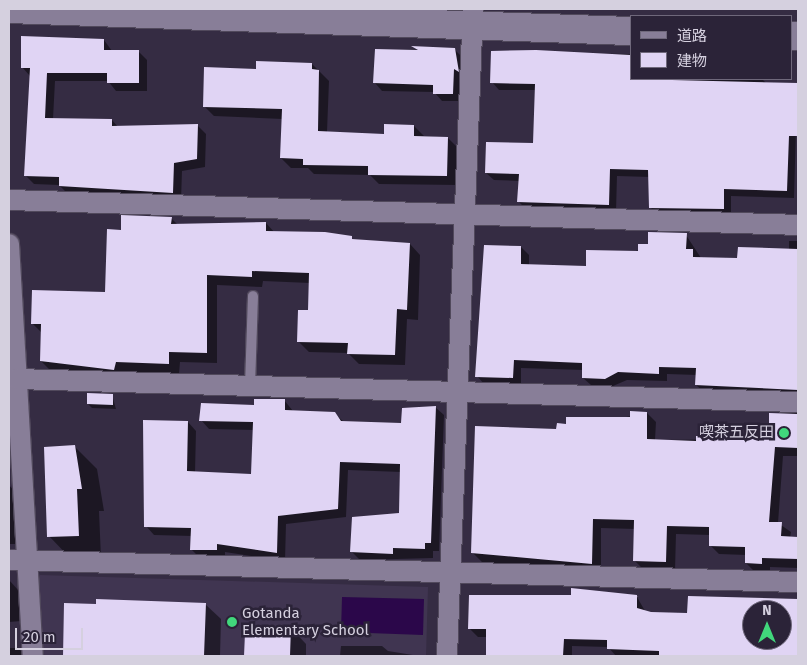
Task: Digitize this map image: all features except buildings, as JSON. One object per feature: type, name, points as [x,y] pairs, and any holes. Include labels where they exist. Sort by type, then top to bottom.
[{"type":"street","points":[[9,9],[473,17],[630,31]]},
{"type":"street","points":[[447,656],[473,17]]},
{"type":"street","points":[[9,200],[798,225]]},
{"type":"street","points":[[9,244],[17,379],[18,560],[33,656]]},
{"type":"street","points":[[17,379],[798,402]]},
{"type":"street","points":[[18,560],[450,574],[798,582]]},
{"type":"lane","points":[[250,386],[253,296]]},
{"type":"shaded area","name":"Gotanda Elementary School","points":[[40,575],[428,587],[426,656],[39,656],[36,588]]},
{"type":"shaded area","points":[[342,597],[424,599],[423,635],[341,632]]},
{"type":"place","name":"喫茶五反田","points":[[784,433]]},
{"type":"place","name":"Gotanda Elementary School","points":[[232,622]]}]
